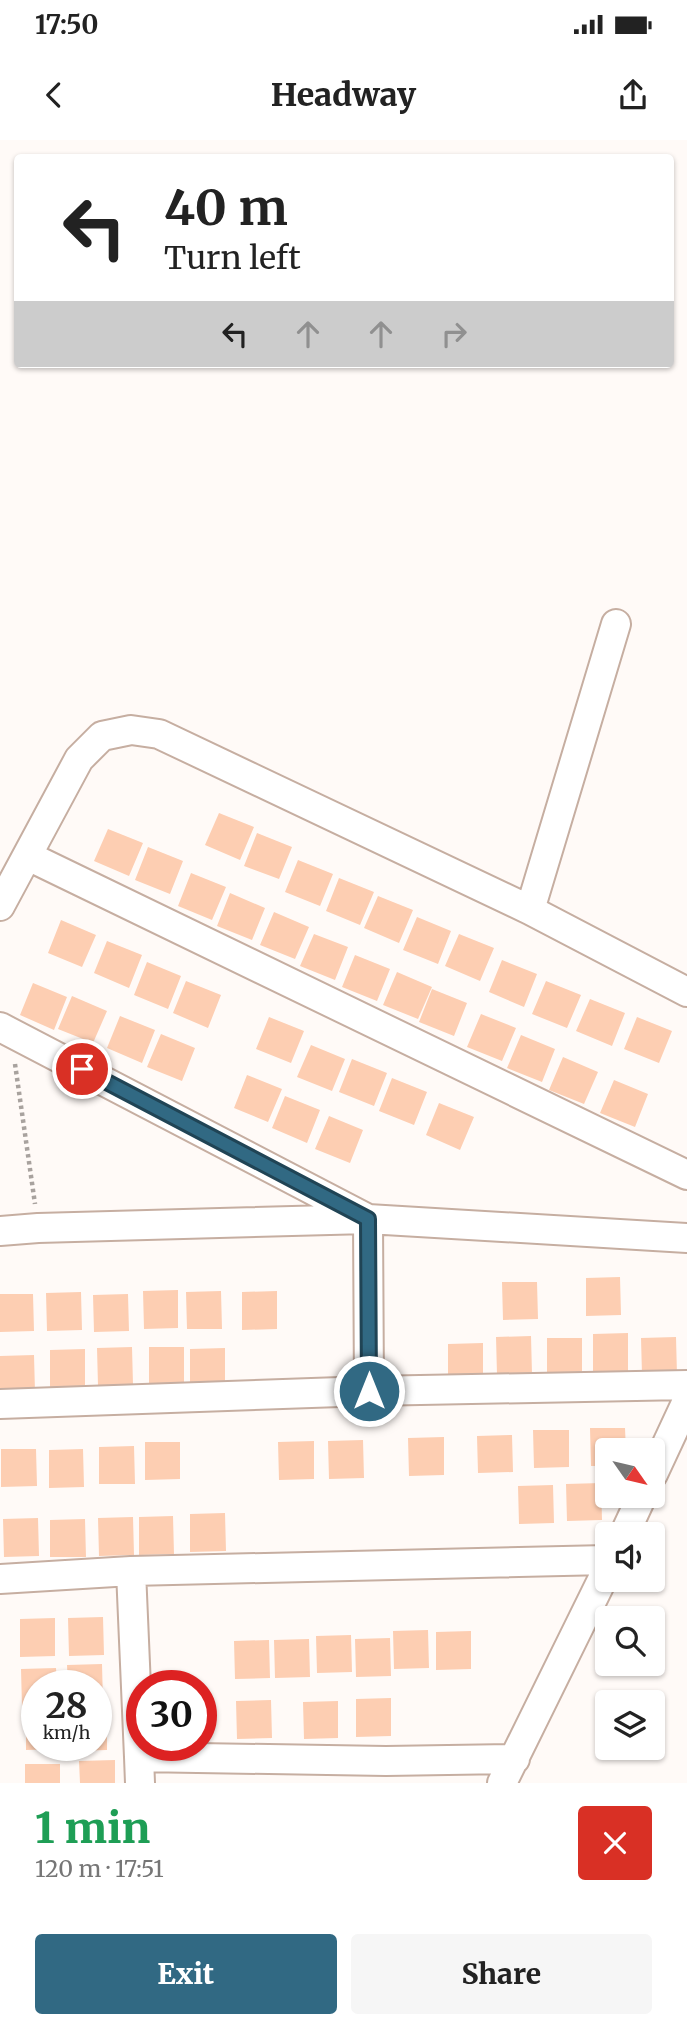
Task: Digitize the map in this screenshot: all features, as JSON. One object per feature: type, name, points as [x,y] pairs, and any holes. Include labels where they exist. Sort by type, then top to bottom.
[{"type":"street","points":[[530,910],[616,624]]},
{"type":"street","points":[[0,906],[79,759],[102,736],[131,730],[159,734],[530,910],[687,992]]},
{"type":"street","points":[[28,856],[687,1175]]},
{"type":"street","points":[[5,1029],[368,1219]]},
{"type":"street","points":[[368,1219],[369,1391]]},
{"type":"street","points":[[0,1231],[368,1219],[687,1238]]},
{"type":"street","points":[[0,1404],[369,1391],[687,1385]]},
{"type":"street","points":[[665,1448],[687,1401]]},
{"type":"street","points":[[0,1579],[131,1571],[595,1560]]},
{"type":"street","points":[[131,1571],[140,1770],[386,1761],[508,1771],[596,1592]]},
{"type":"path","points":[[5,1029],[38,1228]]},
{"type":"building","points":[[219,813],[254,827],[240,860],[205,845]]},
{"type":"building","points":[[108,829],[143,843],[129,876],[94,861]]},
{"type":"building","points":[[257,833],[292,847],[279,879],[244,866]]},
{"type":"building","points":[[148,847],[183,861],[170,894],[135,880]]},
{"type":"building","points":[[298,860],[333,874],[320,906],[285,892]]},
{"type":"building","points":[[191,873],[226,887],[212,920],[178,906]]},
{"type":"building","points":[[339,878],[374,892],[360,925],[326,911]]},
{"type":"building","points":[[230,893],[265,908],[252,940],[217,926]]},
{"type":"building","points":[[378,896],[413,910],[399,943],[364,928]]},
{"type":"building","points":[[274,912],[309,927],[295,959],[260,945]]},
{"type":"building","points":[[417,917],[451,931],[438,964],[403,950]]},
{"type":"building","points":[[61,920],[96,935],[82,967],[48,953]]},
{"type":"building","points":[[314,934],[348,947],[335,980],[300,966]]},
{"type":"building","points":[[459,934],[494,948],[480,981],[445,966]]},
{"type":"building","points":[[107,941],[142,955],[129,988],[94,973]]},
{"type":"building","points":[[355,955],[390,969],[377,1001],[342,987]]},
{"type":"building","points":[[502,960],[537,974],[524,1007],[489,992]]},
{"type":"building","points":[[147,962],[181,976],[168,1009],[134,995]]},
{"type":"building","points":[[397,972],[432,987],[418,1019],[383,1005]]},
{"type":"building","points":[[186,981],[221,995],[208,1028],[173,1013]]},
{"type":"building","points":[[546,981],[581,995],[567,1028],[532,1014]]},
{"type":"building","points":[[33,983],[67,997],[54,1030],[20,1015]]},
{"type":"building","points":[[432,989],[467,1003],[454,1036],[419,1022]]},
{"type":"building","points":[[72,996],[107,1011],[93,1043],[58,1029]]},
{"type":"building","points":[[590,999],[625,1013],[612,1046],[576,1031]]},
{"type":"building","points":[[481,1014],[516,1028],[502,1061],[467,1047]]},
{"type":"building","points":[[120,1016],[155,1030],[142,1063],[107,1048]]},
{"type":"building","points":[[269,1017],[304,1031],[291,1063],[256,1049]]},
{"type":"building","points":[[637,1017],[672,1031],[659,1063],[624,1049]]},
{"type":"building","points":[[161,1034],[195,1048],[182,1081],[147,1067]]},
{"type":"building","points":[[521,1035],[555,1049],[542,1082],[507,1068]]},
{"type":"building","points":[[311,1045],[345,1059],[332,1091],[297,1077]]},
{"type":"building","points":[[563,1057],[598,1072],[584,1104],[549,1090]]},
{"type":"building","points":[[352,1059],[387,1073],[374,1106],[339,1092]]},
{"type":"building","points":[[247,1075],[282,1089],[268,1122],[234,1108]]},
{"type":"building","points":[[392,1078],[427,1092],[414,1125],[379,1111]]},
{"type":"building","points":[[614,1080],[648,1094],[635,1127],[600,1113]]},
{"type":"building","points":[[285,1096],[320,1110],[307,1143],[272,1128]]},
{"type":"building","points":[[439,1103],[474,1117],[460,1150],[426,1135]]},
{"type":"building","points":[[329,1116],[363,1130],[350,1163],[315,1149]]},
{"type":"building","points":[[620,1277],[621,1315],[586,1316],[586,1278]]},
{"type":"building","points":[[502,1282],[537,1282],[538,1319],[503,1320]]},
{"type":"building","points":[[178,1290],[178,1328],[144,1329],[143,1291]]},
{"type":"building","points":[[221,1291],[222,1329],[187,1329],[186,1292]]},
{"type":"building","points":[[277,1291],[277,1329],[242,1330],[242,1292]]},
{"type":"building","points":[[81,1292],[82,1330],[47,1331],[46,1293]]},
{"type":"building","points":[[0,1294],[33,1294],[34,1331],[0,1332]]},
{"type":"building","points":[[128,1294],[129,1331],[94,1332],[93,1295]]},
{"type":"building","points":[[628,1333],[628,1371],[593,1372],[593,1334]]},
{"type":"building","points":[[531,1336],[532,1374],[497,1375],[496,1337]]},
{"type":"building","points":[[676,1337],[677,1375],[642,1375],[641,1338]]},
{"type":"building","points":[[547,1338],[582,1338],[582,1375],[547,1376]]},
{"type":"building","points":[[483,1343],[483,1381],[448,1382],[448,1344]]},
{"type":"building","points":[[132,1347],[133,1385],[98,1386],[97,1348]]},
{"type":"building","points":[[149,1347],[184,1347],[184,1384],[149,1385]]},
{"type":"building","points":[[225,1348],[225,1386],[190,1387],[190,1349]]},
{"type":"building","points":[[85,1349],[85,1387],[50,1388],[50,1350]]},
{"type":"building","points":[[34,1355],[35,1392],[0,1393],[0,1356]]},
{"type":"building","points":[[590,1428],[625,1428],[625,1438],[595,1438],[595,1466],[591,1466]]},
{"type":"building","points":[[533,1430],[569,1430],[569,1467],[534,1468]]},
{"type":"building","points":[[512,1435],[513,1472],[478,1473],[477,1436]]},
{"type":"building","points":[[444,1437],[444,1475],[409,1476],[408,1438]]},
{"type":"building","points":[[363,1440],[364,1478],[329,1479],[328,1441]]},
{"type":"building","points":[[314,1441],[314,1479],[279,1480],[278,1442]]},
{"type":"building","points":[[145,1442],[180,1442],[180,1479],[145,1480]]},
{"type":"building","points":[[134,1446],[135,1484],[99,1484],[99,1447]]},
{"type":"building","points":[[1,1449],[36,1449],[37,1486],[1,1487]]},
{"type":"building","points":[[83,1449],[84,1487],[49,1488],[49,1450]]},
{"type":"building","points":[[595,1483],[595,1508],[602,1508],[602,1520],[567,1521],[566,1484]]},
{"type":"building","points":[[553,1485],[554,1523],[519,1524],[518,1486]]},
{"type":"building","points":[[225,1513],[226,1551],[190,1552],[190,1514]]},
{"type":"building","points":[[173,1516],[174,1554],[139,1555],[139,1517]]},
{"type":"building","points":[[133,1517],[134,1555],[99,1556],[98,1518]]},
{"type":"building","points":[[38,1518],[39,1556],[4,1557],[3,1519]]},
{"type":"building","points":[[85,1519],[86,1557],[50,1557],[50,1520]]},
{"type":"building","points":[[103,1617],[104,1655],[69,1656],[68,1618]]},
{"type":"building","points":[[55,1618],[55,1656],[20,1657],[20,1619]]},
{"type":"building","points":[[428,1630],[429,1668],[394,1669],[393,1631]]},
{"type":"building","points":[[471,1631],[471,1669],[436,1670],[436,1632]]},
{"type":"building","points":[[351,1635],[352,1672],[317,1673],[316,1636]]},
{"type":"building","points":[[390,1638],[391,1676],[356,1677],[355,1639]]},
{"type":"building","points":[[309,1639],[310,1677],[275,1678],[274,1640]]},
{"type":"building","points":[[269,1640],[270,1678],[235,1679],[234,1641]]},
{"type":"building","points":[[102,1664],[102,1670],[67,1670],[67,1665]]},
{"type":"building","points":[[56,1668],[56,1670],[21,1670]]},
{"type":"building","points":[[391,1698],[391,1736],[356,1737],[356,1699]]},
{"type":"building","points":[[271,1700],[272,1738],[237,1739],[236,1701]]},
{"type":"building","points":[[338,1701],[338,1738],[304,1739],[303,1702]]},
{"type":"building","points":[[115,1760],[115,1783],[80,1783],[79,1761]]},
{"type":"building","points":[[25,1764],[60,1764],[60,1783],[25,1783]]},
{"type":"route","points":[[82,1069],[368,1219],[369,1391]]}]
